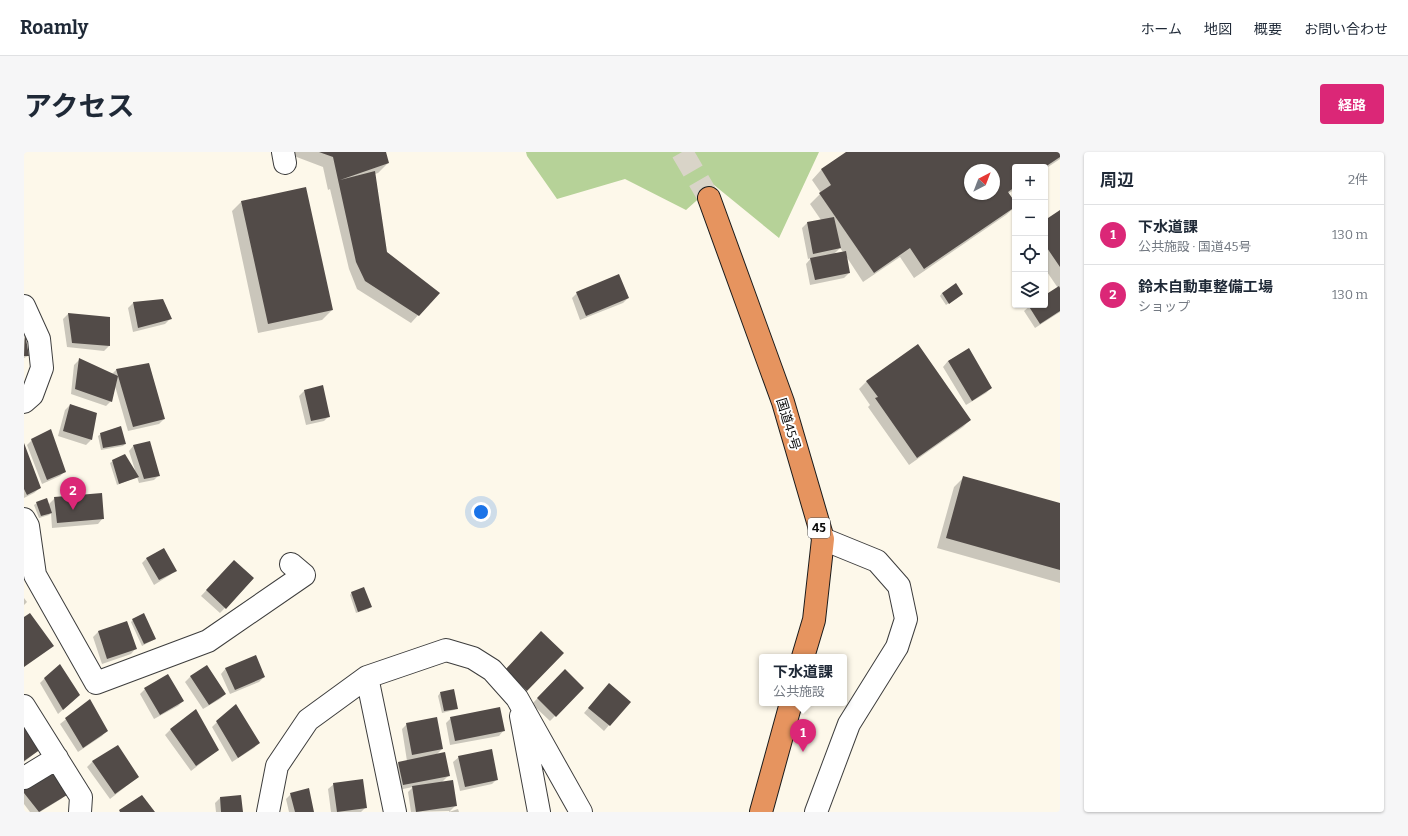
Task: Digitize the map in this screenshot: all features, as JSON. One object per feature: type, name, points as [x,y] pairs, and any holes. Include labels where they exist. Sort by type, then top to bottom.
[{"type":"highway","name":"国道45号","points":[[709,198],[783,402],[823,539],[814,620],[805,654]]},
{"type":"highway","points":[[761,812],[790,706]]},
{"type":"street","points":[[24,306],[39,339],[42,368],[32,395],[24,402]]},
{"type":"street","points":[[24,519],[28,526],[35,575],[96,683],[208,641],[304,575],[291,564]]},
{"type":"street","points":[[816,812],[849,724],[896,646],[906,619],[899,586],[877,561],[823,539]]},
{"type":"street","points":[[268,812],[277,766],[308,720],[367,677],[446,650],[473,658],[492,670],[517,698],[581,812]]},
{"type":"street","points":[[367,677],[395,812]]},
{"type":"street","points":[[517,698],[539,812]]},
{"type":"street","points":[[24,706],[81,797],[80,812]]},
{"type":"street","points":[[24,778],[57,758]]},
{"type":"green space","points":[[526,152],[819,152],[779,238],[714,185],[686,210],[625,179],[557,199],[527,156]]},
{"type":"building","points":[[319,152],[386,152],[389,163],[340,180],[375,171],[387,252],[440,293],[419,316],[365,281],[356,262],[333,157]]},
{"type":"building","points":[[846,152],[1060,152],[1060,157],[1048,165],[1012,164],[1012,189],[1008,192],[1012,198],[1012,209],[924,269],[910,248],[874,273],[819,193],[831,185],[821,169]]},
{"type":"building","points":[[306,187],[333,310],[268,324],[241,201]]},
{"type":"building","points":[[1060,210],[1060,267],[1048,249],[1048,218]]},
{"type":"building","points":[[834,217],[841,248],[813,254],[807,222]]},
{"type":"building","points":[[846,251],[850,273],[815,280],[810,258]]},
{"type":"building","points":[[619,274],[629,298],[586,316],[576,292]]},
{"type":"building","points":[[956,283],[963,294],[949,304],[942,293]]},
{"type":"building","points":[[1059,286],[1060,311],[1040,324],[1030,308],[1048,308],[1048,293]]},
{"type":"building","points":[[163,299],[172,319],[138,328],[133,302]]},
{"type":"building","points":[[68,313],[110,317],[110,346],[72,343]]},
{"type":"building","points":[[25,333],[29,356],[24,356]]},
{"type":"building","points":[[918,344],[971,420],[917,458],[875,398],[878,397],[866,381]]},
{"type":"building","points":[[969,348],[992,388],[972,401],[948,361]]},
{"type":"building","points":[[79,358],[118,376],[112,402],[75,389]]},
{"type":"building","points":[[149,363],[165,419],[133,427],[116,369]]},
{"type":"building","points":[[323,385],[330,417],[311,421],[304,390]]},
{"type":"building","points":[[70,404],[97,413],[92,440],[63,431]]},
{"type":"building","points":[[121,426],[126,444],[103,448],[100,433]]},
{"type":"building","points":[[51,429],[66,472],[47,480],[31,439]]},
{"type":"building","points":[[150,441],[160,476],[144,479],[133,445]]},
{"type":"building","points":[[24,443],[41,488],[27,495],[24,489]]},
{"type":"building","points":[[125,454],[139,477],[119,484],[112,460]]},
{"type":"building","points":[[963,476],[1060,503],[1060,570],[946,538]]},
{"type":"building","points":[[102,493],[104,519],[57,523],[54,497]]},
{"type":"building","points":[[47,498],[52,513],[41,516],[36,502]]},
{"type":"building","points":[[164,548],[177,571],[159,580],[146,558]]},
{"type":"building","points":[[234,560],[254,578],[226,609],[206,590]]},
{"type":"building","points":[[364,587],[372,607],[358,612],[351,592]]},
{"type":"building","points":[[30,613],[54,646],[24,667],[24,617]]},
{"type":"building","points":[[144,613],[156,639],[144,644],[132,619]]},
{"type":"building","points":[[127,621],[137,649],[107,659],[98,631]]},
{"type":"building","points":[[541,631],[564,653],[527,691],[505,670]]},
{"type":"building","points":[[256,655],[265,677],[235,690],[225,668]]},
{"type":"building","points":[[60,664],[80,695],[63,710],[44,678]]},
{"type":"building","points":[[207,665],[226,694],[209,705],[190,676]]},
{"type":"building","points":[[565,669],[584,688],[556,717],[537,698]]},
{"type":"building","points":[[168,674],[184,701],[160,715],[144,688]]},
{"type":"building","points":[[609,683],[631,702],[610,726],[588,708]]},
{"type":"building","points":[[454,689],[458,709],[444,711],[440,692]]},
{"type":"building","points":[[90,699],[108,731],[83,748],[65,718]]},
{"type":"building","points":[[236,704],[260,743],[238,758],[216,721]]},
{"type":"building","points":[[500,707],[505,731],[455,741],[450,717]]},
{"type":"building","points":[[196,709],[219,750],[196,766],[170,729]]},
{"type":"building","points":[[437,717],[443,749],[412,755],[406,723]]},
{"type":"building","points":[[24,719],[41,749],[24,761]]},
{"type":"building","points":[[118,745],[139,777],[115,794],[92,761]]},
{"type":"building","points":[[492,749],[498,780],[465,787],[458,756]]},
{"type":"building","points":[[445,752],[450,776],[403,785],[398,762]]},
{"type":"building","points":[[51,770],[67,795],[39,812],[24,793],[24,785]]},
{"type":"building","points":[[363,779],[367,808],[337,812],[333,783]]},
{"type":"building","points":[[453,780],[457,806],[416,812],[412,786]]},
{"type":"building","points":[[309,788],[314,812],[295,812],[290,793]]},
{"type":"building","points":[[142,795],[155,812],[120,812],[119,810]]},
{"type":"building","points":[[241,795],[243,812],[221,812],[220,797]]},
{"type":"tunnel","points":[[682,152],[709,198]]},
{"type":"place","name":"鈴木自動車整備工場","points":[[73,510]]},
{"type":"place","name":"下水道課","points":[[803,752]]}]
